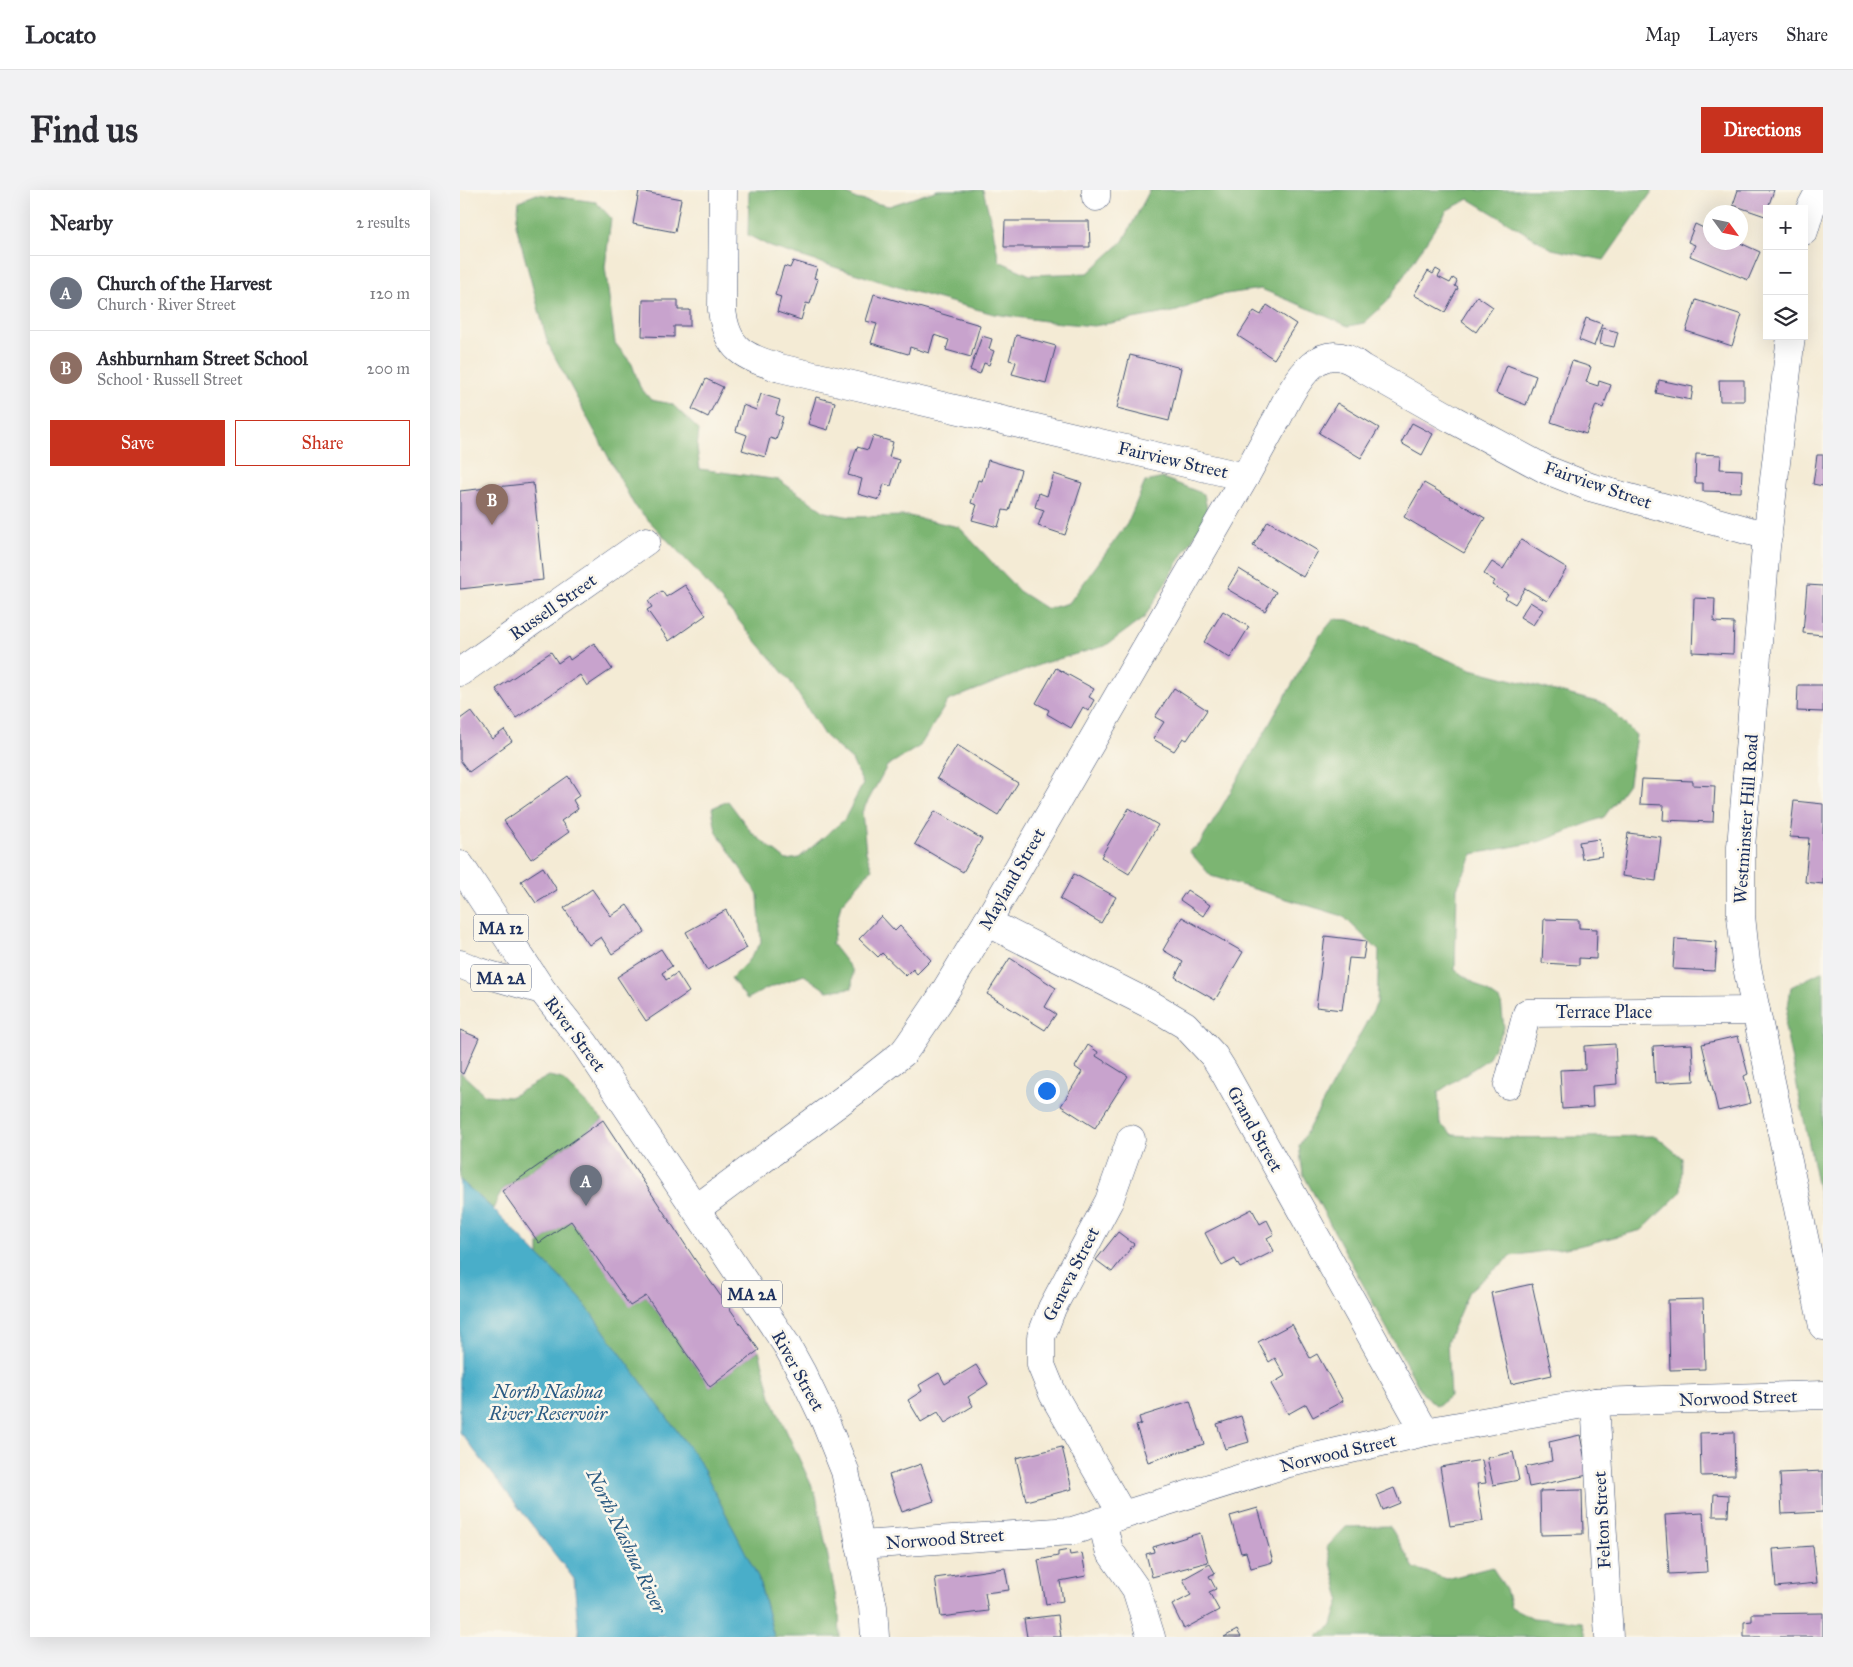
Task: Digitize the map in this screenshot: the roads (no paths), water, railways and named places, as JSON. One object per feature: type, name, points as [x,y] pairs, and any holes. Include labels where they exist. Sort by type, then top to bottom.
[{"type":"main road","name":"Fairview Street","points":[[723,190],[722,310],[725,329],[730,341],[741,352],[780,368],[1245,477],[1302,375],[1320,360],[1338,356],[1349,359],[1452,420],[1547,470],[1590,487],[1768,536]]},
{"type":"main road","points":[[1808,217],[1820,190]]},
{"type":"main road","name":"Westminster Hill Road","points":[[1791,340],[1768,536],[1741,847],[1741,916],[1746,962],[1823,1326]]},
{"type":"main road","name":"Mayland Street","points":[[696,1209],[903,1053],[939,1001],[987,922],[1245,477]]},
{"type":"main road","name":"Russell Street","points":[[460,672],[646,541]]},
{"type":"main road","name":"MA 12","points":[[460,865],[542,990]]},
{"type":"main road","name":"Grand Street","points":[[987,922],[1153,1006],[1184,1025],[1202,1041],[1224,1072],[1425,1432]]},
{"type":"main road","name":"MA 2A","points":[[460,964],[480,972],[542,990]]},
{"type":"main road","name":"River Street","points":[[542,990],[585,1044],[786,1344],[802,1373],[825,1421],[845,1470],[873,1607],[875,1637]]},
{"type":"main road","name":"Terrace Place","points":[[1508,1085],[1527,1013],[1756,1011]]},
{"type":"main road","name":"Geneva Street","points":[[1131,1139],[1109,1201],[1052,1308],[1041,1337],[1041,1365],[1112,1518],[1109,1550],[1136,1589],[1152,1637]]},
{"type":"main road","name":"Norwood Street","points":[[860,1545],[1072,1531],[1289,1463],[1425,1432],[1595,1402],[1823,1395]]},
{"type":"main road","name":"Felton Street","points":[[1595,1402],[1609,1637]]},
{"type":"water","name":"North Nashua River Reservoir","points":[[460,1180],[493,1209],[580,1298],[699,1461],[758,1577],[774,1637],[579,1637],[574,1579],[460,1432]]},
{"type":"place","name":"Ashburnham Street School","points":[[492,525]]},
{"type":"place","name":"Church of the Harvest","points":[[586,1206]]},
{"type":"water label","name":"North Nashua River","points":[[627,1541]]}]
